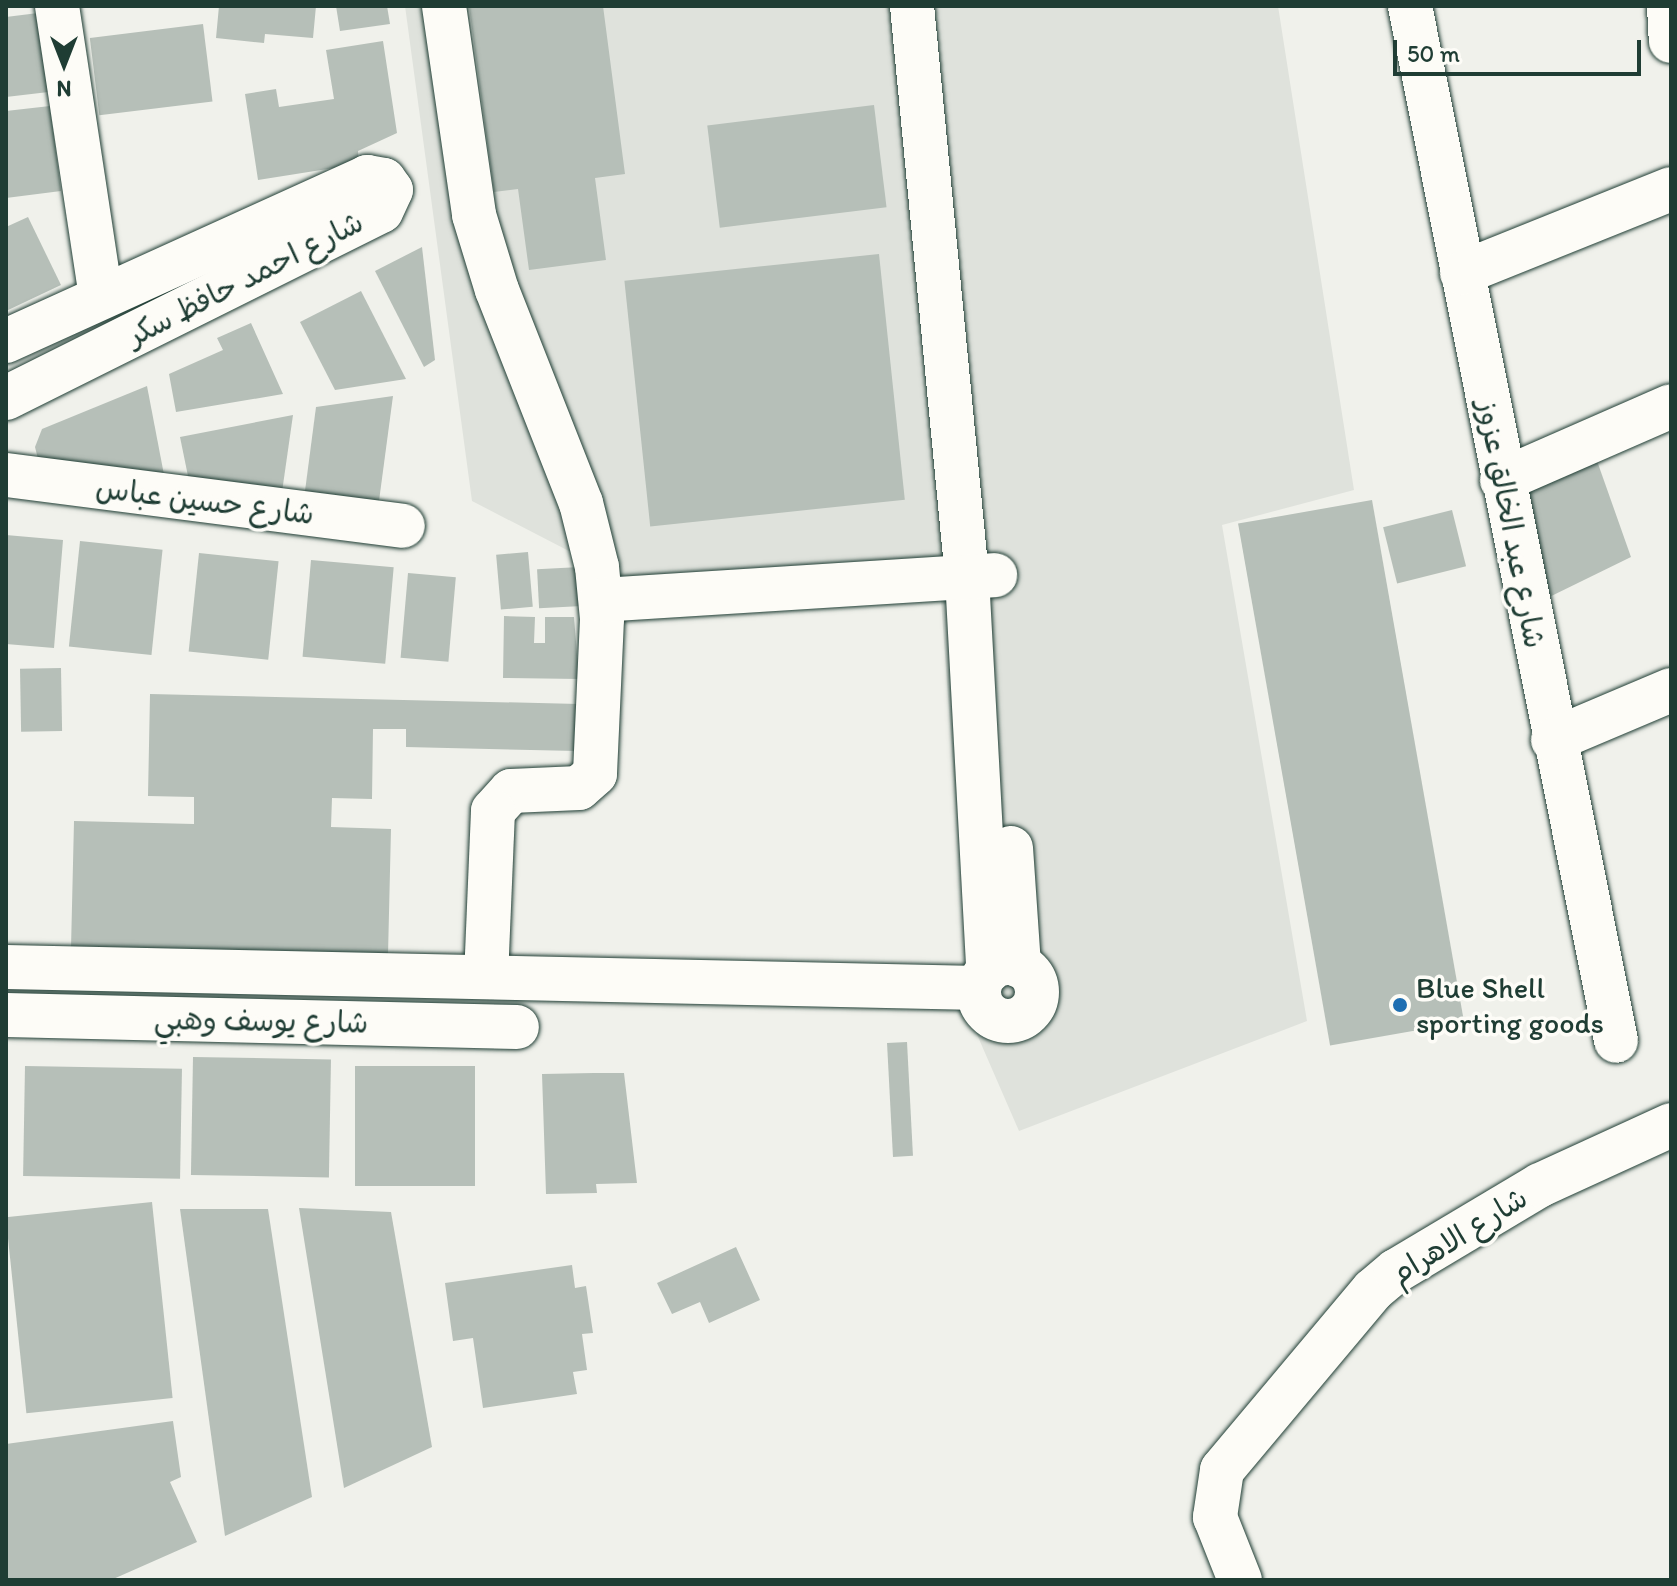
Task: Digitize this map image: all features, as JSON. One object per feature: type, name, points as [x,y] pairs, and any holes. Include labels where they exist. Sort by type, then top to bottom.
[{"type":"street","points":[[57,6],[101,297]]},
{"type":"street","points":[[444,6],[474,215],[497,290],[581,503],[601,600],[595,774],[579,788],[511,791],[493,811],[486,977]]},
{"type":"street","points":[[912,6],[981,576]]},
{"type":"street","points":[[6,967],[486,977],[995,975],[981,576],[941,6]]},
{"type":"street","name":"شارع عبد الخالق عزوز","points":[[1410,6],[1553,740],[1616,1041]]},
{"type":"street","points":[[1669,6],[1671,41]]},
{"type":"street","name":"شارع احمد حافظ سكر","points":[[6,341],[367,177],[379,177],[391,190],[381,211],[6,398]]},
{"type":"street","points":[[1462,273],[1671,189]]},
{"type":"street","points":[[1502,480],[1671,406]]},
{"type":"street","name":"شارع حسين عباس","points":[[6,475],[403,526]]},
{"type":"street","points":[[601,600],[981,576]]},
{"type":"street","points":[[1553,740],[1671,690]]},
{"type":"street","name":"شارع يوسف وهبي","points":[[6,1015],[517,1027]]},
{"type":"street","name":"شارع الاهرام","points":[[1240,1580],[1215,1517],[1222,1470],[1373,1290],[1396,1271],[1540,1185],[1671,1125]]},
{"type":"shaded area","points":[[405,6],[1278,6],[1354,490],[1222,525],[1307,1021],[1019,1131],[972,1023],[938,560],[650,593],[472,501]]},
{"type":"building","points":[[219,6],[316,6],[313,38],[265,34],[264,43],[216,38]]},
{"type":"building","points":[[336,6],[387,6],[390,24],[340,31]]},
{"type":"building","points":[[469,6],[603,6],[625,174],[595,178],[606,260],[529,270],[518,189],[494,192]]},
{"type":"building","points":[[46,12],[57,91],[6,97],[6,17]]},
{"type":"building","points":[[203,24],[213,101],[99,115],[90,38]]},
{"type":"building","points":[[383,41],[397,133],[358,151],[359,164],[258,180],[245,94],[276,89],[279,107],[334,99],[326,50]]},
{"type":"building","points":[[874,105],[887,207],[720,228],[707,125]]},
{"type":"building","points":[[50,106],[61,191],[6,198],[6,111]]},
{"type":"building","points":[[28,217],[61,285],[6,311],[6,227]]},
{"type":"building","points":[[422,247],[435,360],[424,367],[375,271]]},
{"type":"building","points":[[879,254],[905,500],[650,526],[624,281]]},
{"type":"building","points":[[361,291],[406,379],[335,390],[300,322]]},
{"type":"building","points":[[251,323],[283,394],[176,412],[169,374],[223,350],[217,338]]},
{"type":"building","points":[[147,386],[165,480],[39,463],[35,447],[42,429]]},
{"type":"building","points":[[393,396],[379,501],[305,491],[316,407]]},
{"type":"building","points":[[293,415],[282,492],[189,481],[180,437]]},
{"type":"building","points":[[1596,458],[1631,557],[1535,604],[1520,491]]},
{"type":"building","points":[[1372,500],[1464,1022],[1330,1046],[1238,524]]},
{"type":"building","points":[[1452,510],[1466,566],[1397,583],[1383,527]]},
{"type":"building","points":[[6,535],[63,540],[54,648],[6,644]]},
{"type":"building","points":[[80,541],[163,550],[151,655],[69,646]]},
{"type":"building","points":[[528,552],[533,607],[501,610],[496,555]]},
{"type":"building","points":[[199,553],[279,561],[268,660],[189,651]]},
{"type":"building","points":[[311,560],[394,567],[385,664],[303,657]]},
{"type":"building","points":[[580,567],[582,606],[539,608],[537,569]]},
{"type":"building","points":[[408,573],[456,577],[448,662],[401,658]]},
{"type":"building","points":[[504,616],[535,617],[534,643],[545,643],[545,617],[574,617],[579,679],[503,678]]},
{"type":"building","points":[[61,668],[62,731],[21,732],[20,669]]},
{"type":"building","points":[[150,694],[579,704],[577,751],[406,747],[406,729],[373,729],[372,799],[332,798],[331,827],[391,829],[388,955],[71,948],[74,821],[194,824],[194,797],[148,796]]},
{"type":"building","points":[[907,1042],[913,1156],[893,1157],[887,1043]]},
{"type":"building","points":[[193,1057],[331,1059],[329,1177],[191,1175]]},
{"type":"building","points":[[25,1066],[182,1069],[180,1179],[23,1176]]},
{"type":"building","points":[[355,1066],[475,1066],[475,1186],[355,1186]]},
{"type":"building","points":[[624,1073],[637,1183],[596,1184],[597,1193],[546,1194],[542,1074]]},
{"type":"building","points":[[152,1202],[173,1398],[26,1413],[6,1217]]},
{"type":"building","points":[[299,1208],[391,1212],[432,1447],[344,1488]]},
{"type":"building","points":[[180,1209],[268,1209],[312,1497],[225,1536]]},
{"type":"building","points":[[736,1247],[760,1300],[709,1323],[700,1302],[672,1314],[657,1283]]},
{"type":"building","points":[[572,1265],[575,1288],[586,1286],[593,1333],[582,1334],[587,1370],[573,1372],[577,1394],[483,1408],[473,1338],[453,1341],[445,1283]]},
{"type":"building","points":[[173,1421],[181,1477],[170,1482],[197,1542],[111,1580],[6,1580],[6,1444]]},
{"type":"place","name":"Blue Shell sporting goods","points":[[1400,1005]]}]
